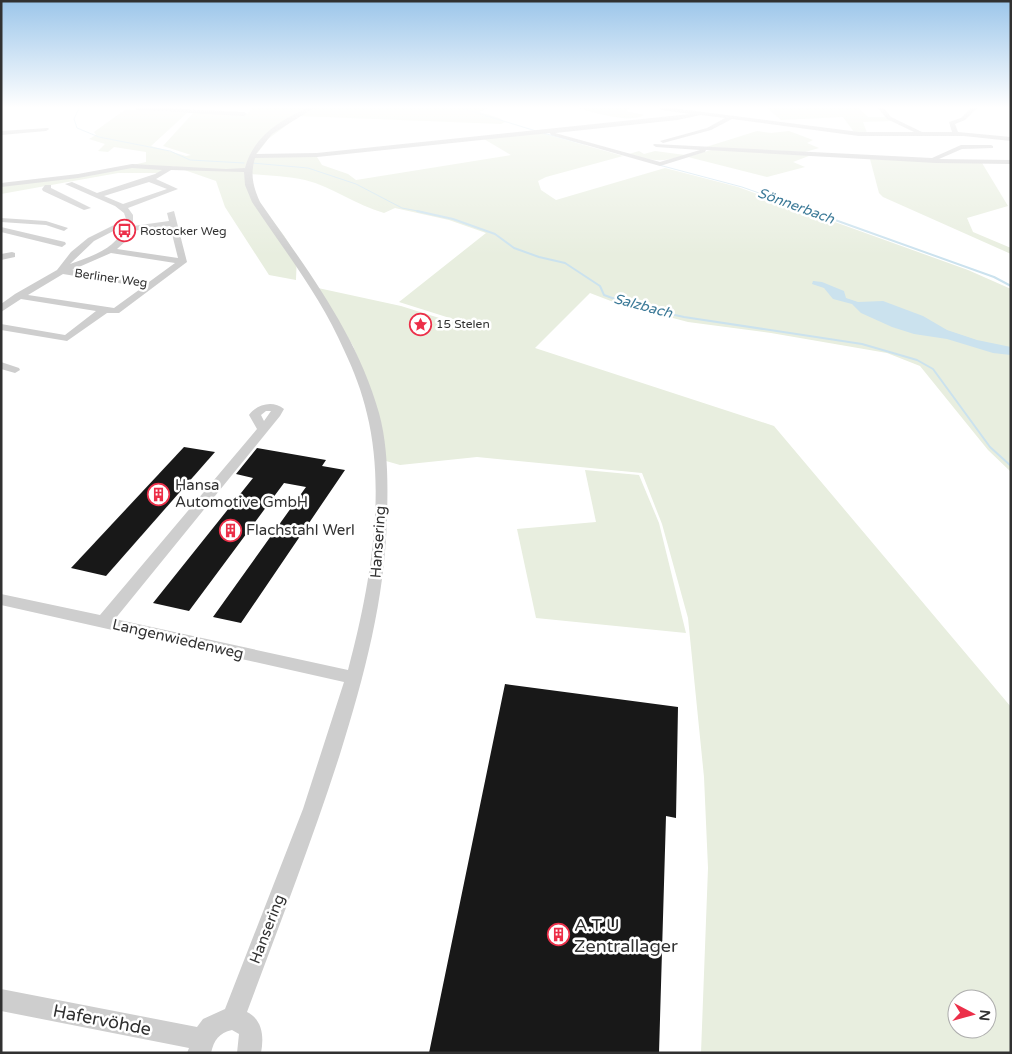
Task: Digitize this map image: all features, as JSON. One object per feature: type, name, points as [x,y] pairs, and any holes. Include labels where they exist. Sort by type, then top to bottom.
[{"type":"street","points":[[250,163],[253,157]]},
{"type":"street","points":[[1,185],[78,176],[132,166],[226,171],[250,163],[295,157]]},
{"type":"street","points":[[635,157],[660,164],[683,157]]},
{"type":"street","points":[[874,157],[936,161],[1011,162]]},
{"type":"street","points":[[936,161],[938,157]]},
{"type":"street","name":"Hansering","points":[[233,1018],[313,807],[355,678],[370,611],[380,537],[380,471],[371,405],[350,347],[331,313],[251,193],[248,184],[250,163]]},
{"type":"street","points":[[75,202],[149,179],[162,174],[171,167]]},
{"type":"street","points":[[123,207],[174,189],[149,179]]},
{"type":"street","points":[[1,309],[18,296],[61,271],[108,250],[124,238],[129,224],[128,212],[123,207],[69,184]]},
{"type":"street","points":[[48,187],[46,189],[87,208]]},
{"type":"street","points":[[108,250],[183,262],[171,213]]},
{"type":"street","points":[[1,220],[46,223],[64,228]]},
{"type":"street","points":[[61,271],[88,241],[114,226],[174,224]]},
{"type":"street","points":[[1,229],[62,244]]},
{"type":"street","points":[[1,257],[12,255]]},
{"type":"street","name":"Berliner Weg","points":[[61,271],[150,285],[183,262]]},
{"type":"street","points":[[18,296],[116,311],[150,285]]},
{"type":"street","points":[[1,327],[67,338],[105,309]]},
{"type":"street","points":[[1,365],[16,370]]},
{"type":"street","points":[[103,622],[264,430]]},
{"type":"street","name":"Langenwiedenweg","points":[[1,599],[355,678]]},
{"type":"street","name":"Hafervöhde","points":[[1,1000],[200,1046]]},
{"type":"street","points":[[200,1046],[206,1032],[219,1021],[233,1018],[241,1020],[251,1032],[252,1040],[249,1053]]},
{"type":"green space","points":[[146,157],[317,157],[322,165],[348,174],[356,180],[497,157],[619,157],[546,177],[538,181],[541,190],[556,200],[665,168],[738,187],[968,270],[1011,289],[1011,472],[988,450],[920,366],[887,353],[771,333],[688,322],[616,303],[590,293],[535,348],[774,426],[1011,707],[1011,1053],[701,1053],[708,868],[704,777],[688,618],[662,524],[642,473],[477,457],[400,465],[386,461],[372,393],[353,346],[318,288],[401,306],[452,322],[456,320],[399,302],[486,233],[449,220],[395,208],[384,213],[305,180],[251,174],[256,195],[295,255],[296,280],[269,275],[225,207],[216,181],[173,166],[158,173],[118,173],[1,194],[1,186],[74,178],[146,162]]},
{"type":"green space","points":[[642,157],[676,157],[657,160]]},
{"type":"green space","points":[[689,157],[806,157],[793,162],[805,167],[767,177]]},
{"type":"green space","points":[[870,159],[982,163],[1008,206],[967,218],[973,232],[1011,248],[1011,254],[883,197],[879,193]]},
{"type":"green space","points":[[585,470],[639,475],[659,523],[686,633],[536,618],[517,529],[596,522]]},
{"type":"water","points":[[813,281],[822,282],[844,291],[846,298],[858,302],[883,301],[923,316],[947,330],[977,340],[1011,347],[1011,355],[993,353],[947,339],[914,334],[892,327],[861,313],[852,304],[833,299],[824,288],[812,284]]},
{"type":"building","name":"Hansa Automotive GmbH","points":[[184,447],[215,452],[106,576],[71,568]]},
{"type":"building","name":"Flachstahl Werl","points":[[257,448],[326,460],[322,466],[345,470],[241,623],[213,617],[306,487],[284,483],[189,611],[153,603],[253,478],[236,474]]},
{"type":"building","name":"A.T.U Zentrallager","points":[[505,684],[678,707],[676,818],[666,816],[659,1053],[429,1053]]},
{"type":"waterway","name":"Salzbach","points":[[184,157],[190,160],[244,163]]},
{"type":"waterway","name":"Salzbach","points":[[252,163],[308,168],[356,184],[402,208],[423,212]]},
{"type":"waterway","name":"Sönnerbach","points":[[659,165],[742,187],[813,212]]},
{"type":"waterway","name":"Salzbach","points":[[417,211],[453,219],[495,234],[514,248],[539,257],[565,263],[600,286],[604,295],[634,306],[684,317],[862,344],[917,360],[933,369],[990,447],[1011,466]]},
{"type":"waterway","name":"Sönnerbach","points":[[810,211],[994,277],[1011,286]]},
{"type":"place","name":"Rostocker Weg","points":[[124,231]]},
{"type":"place","name":"15 Stelen","points":[[420,324]]},
{"type":"place","name":"Hansa Automotive GmbH","points":[[159,494]]},
{"type":"place","name":"Flachstahl Werl","points":[[230,530]]},
{"type":"place","name":"A.T.U Zentrallager","points":[[558,935]]}]
